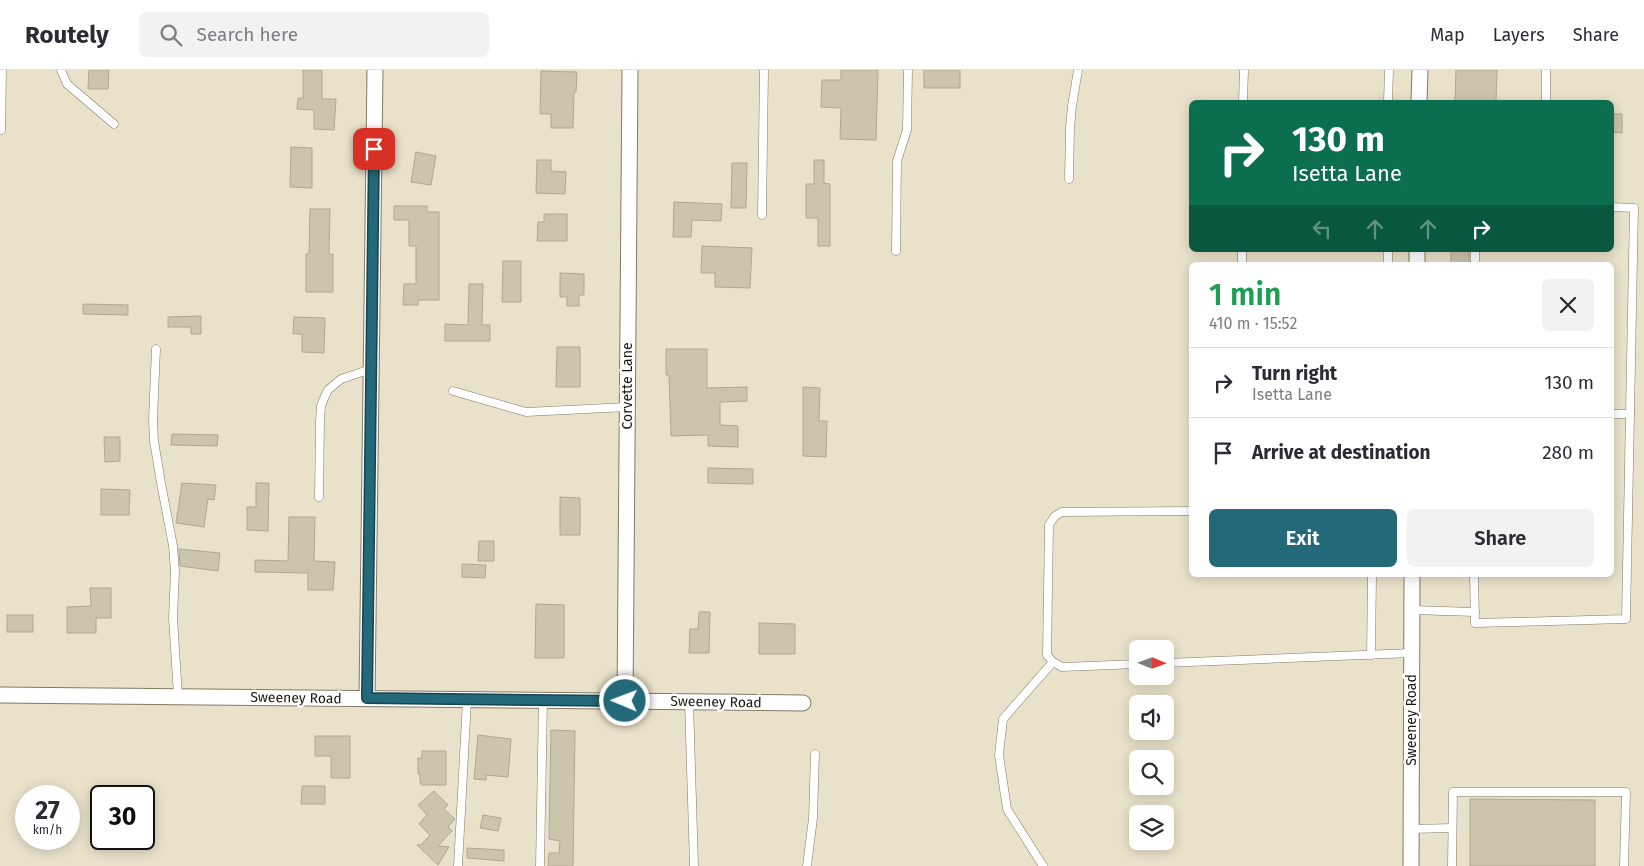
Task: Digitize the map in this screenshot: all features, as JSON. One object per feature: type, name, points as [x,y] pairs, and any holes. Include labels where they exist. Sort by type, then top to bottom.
[{"type":"street","points":[[367,698],[374,70]]},
{"type":"street","name":"Corvette Lane","points":[[625,701],[630,70]]},
{"type":"street","points":[[1420,70],[1420,100]]},
{"type":"street","name":"Sweeney Road","points":[[1411,866],[1412,577]]},
{"type":"street","name":"Sweeney Road","points":[[0,694],[803,703]]},
{"type":"lane","points":[[1,130],[2,70]]},
{"type":"lane","points":[[61,70],[67,84],[114,124]]},
{"type":"lane","points":[[762,215],[764,70]]},
{"type":"lane","points":[[896,251],[897,161],[907,130],[908,70]]},
{"type":"lane","points":[[1069,179],[1070,128],[1078,70]]},
{"type":"lane","points":[[1244,70],[1244,100]]},
{"type":"lane","points":[[1388,100],[1389,70]]},
{"type":"lane","points":[[1546,70],[1546,100]]},
{"type":"lane","points":[[1474,577],[1474,623],[1626,619],[1634,208],[1614,207]]},
{"type":"lane","points":[[156,349],[154,441],[173,546],[173,618],[178,696]]},
{"type":"lane","points":[[319,497],[320,421],[324,396],[341,379],[365,371],[371,366]]},
{"type":"lane","points":[[453,391],[526,412],[627,407]]},
{"type":"lane","points":[[1614,414],[1630,414]]},
{"type":"lane","points":[[1129,664],[1062,667],[1053,662],[1047,655],[1049,525],[1055,516],[1062,512],[1189,511]]},
{"type":"lane","points":[[1371,655],[1372,577]]},
{"type":"lane","points":[[1412,610],[1474,612]]},
{"type":"lane","points":[[1174,663],[1412,653]]},
{"type":"lane","points":[[1043,866],[1007,809],[999,754],[1003,719],[1053,662]]},
{"type":"lane","points":[[458,866],[467,700]]},
{"type":"lane","points":[[540,866],[543,700]]},
{"type":"lane","points":[[689,702],[694,866]]},
{"type":"lane","points":[[807,866],[813,818],[815,754]]},
{"type":"lane","points":[[1452,866],[1453,792],[1626,792],[1624,866]]},
{"type":"lane","points":[[1411,829],[1452,828]]},
{"type":"building","points":[[89,70],[109,70],[108,89],[88,89]]},
{"type":"building","points":[[303,70],[322,70],[322,99],[336,99],[334,130],[314,129],[314,110],[297,109],[298,98],[303,98]]},
{"type":"building","points":[[841,70],[878,70],[876,140],[840,139],[841,108],[821,107],[822,80],[841,80]]},
{"type":"building","points":[[924,70],[960,70],[960,88],[924,88]]},
{"type":"building","points":[[1456,70],[1497,70],[1496,100],[1455,100]]},
{"type":"building","points":[[541,71],[577,72],[576,92],[574,92],[573,128],[551,128],[551,114],[540,114]]},
{"type":"building","points":[[1614,114],[1622,114],[1622,133],[1614,132]]},
{"type":"building","points":[[291,147],[312,148],[312,188],[290,187]]},
{"type":"building","points":[[416,152],[436,156],[431,185],[411,182]]},
{"type":"building","points":[[537,160],[551,160],[551,171],[566,172],[565,194],[536,193]]},
{"type":"building","points":[[814,160],[824,160],[824,183],[830,184],[830,246],[818,246],[818,218],[806,218],[806,184],[814,184]]},
{"type":"building","points":[[732,163],[747,163],[746,208],[731,208]]},
{"type":"building","points":[[674,202],[722,204],[721,221],[692,220],[691,237],[673,237]]},
{"type":"building","points":[[394,206],[427,206],[427,212],[439,212],[439,300],[418,300],[418,305],[403,305],[404,284],[416,284],[416,246],[409,246],[409,220],[394,220]]},
{"type":"building","points":[[310,209],[330,209],[329,254],[333,254],[333,292],[306,292],[306,254],[309,254]]},
{"type":"building","points":[[544,214],[567,214],[567,241],[537,241],[538,222],[544,222]]},
{"type":"building","points":[[702,246],[752,248],[750,288],[715,287],[715,273],[701,273]]},
{"type":"building","points":[[1451,252],[1469,252],[1469,262],[1451,262]]},
{"type":"building","points":[[503,261],[521,261],[521,302],[502,302]]},
{"type":"building","points":[[560,273],[584,274],[584,295],[579,295],[579,306],[567,306],[567,297],[560,297]]},
{"type":"building","points":[[469,284],[483,284],[482,325],[490,325],[490,341],[445,341],[445,324],[468,325]]},
{"type":"building","points":[[83,304],[128,305],[128,315],[83,314]]},
{"type":"building","points":[[201,316],[201,334],[191,334],[191,327],[168,327],[168,317]]},
{"type":"building","points":[[294,317],[325,318],[324,353],[302,352],[302,334],[293,334]]},
{"type":"building","points":[[557,347],[580,347],[580,387],[556,387]]},
{"type":"building","points":[[666,349],[707,349],[707,388],[747,387],[747,401],[720,402],[720,425],[738,426],[738,447],[708,446],[708,435],[671,436],[669,375],[666,375]]},
{"type":"building","points":[[803,387],[820,388],[819,421],[827,421],[826,457],[803,456]]},
{"type":"building","points":[[172,434],[218,435],[217,446],[171,445]]},
{"type":"building","points":[[104,437],[120,437],[120,461],[105,462]]},
{"type":"building","points":[[708,468],[753,469],[753,484],[708,483]]},
{"type":"building","points":[[182,483],[216,485],[214,500],[208,499],[204,527],[176,523]]},
{"type":"building","points":[[256,483],[269,483],[268,531],[247,530],[247,507],[256,507]]},
{"type":"building","points":[[101,489],[130,490],[129,515],[101,515]]},
{"type":"building","points":[[560,497],[580,498],[580,535],[560,535]]},
{"type":"building","points":[[289,517],[315,517],[314,561],[335,562],[333,590],[308,590],[308,573],[255,572],[255,560],[288,561]]},
{"type":"building","points":[[479,541],[494,541],[494,561],[478,561]]},
{"type":"building","points":[[179,549],[220,553],[218,571],[180,566]]},
{"type":"building","points":[[462,564],[486,565],[485,578],[462,577]]},
{"type":"building","points":[[90,588],[111,588],[111,618],[96,618],[96,633],[67,633],[67,607],[91,606]]},
{"type":"building","points":[[536,604],[564,605],[564,658],[535,658]]},
{"type":"building","points":[[699,612],[710,612],[709,653],[689,653],[690,629],[698,629]]},
{"type":"building","points":[[7,615],[33,615],[33,632],[7,632]]},
{"type":"building","points":[[759,623],[795,624],[795,654],[759,654]]},
{"type":"building","points":[[551,730],[575,731],[573,866],[548,866],[549,853],[559,853],[560,841],[549,839]]},
{"type":"building","points":[[478,735],[511,739],[508,777],[486,775],[486,780],[474,779]]},
{"type":"building","points":[[315,736],[350,736],[350,778],[331,778],[331,756],[315,756]]},
{"type":"building","points":[[422,751],[446,751],[446,785],[421,785],[420,774],[418,774],[418,758],[422,758]]},
{"type":"building","points":[[302,786],[325,786],[325,804],[301,804]]},
{"type":"building","points":[[434,791],[448,805],[444,809],[455,819],[448,827],[452,831],[438,846],[449,847],[438,865],[417,845],[421,845],[430,835],[419,824],[427,815],[418,805]]},
{"type":"building","points":[[1470,799],[1595,800],[1595,866],[1470,866]]},
{"type":"building","points":[[483,815],[501,818],[498,831],[480,828]]},
{"type":"building","points":[[467,848],[504,850],[504,861],[467,858]]},
{"type":"route","points":[[374,149],[367,698],[625,701]]}]
